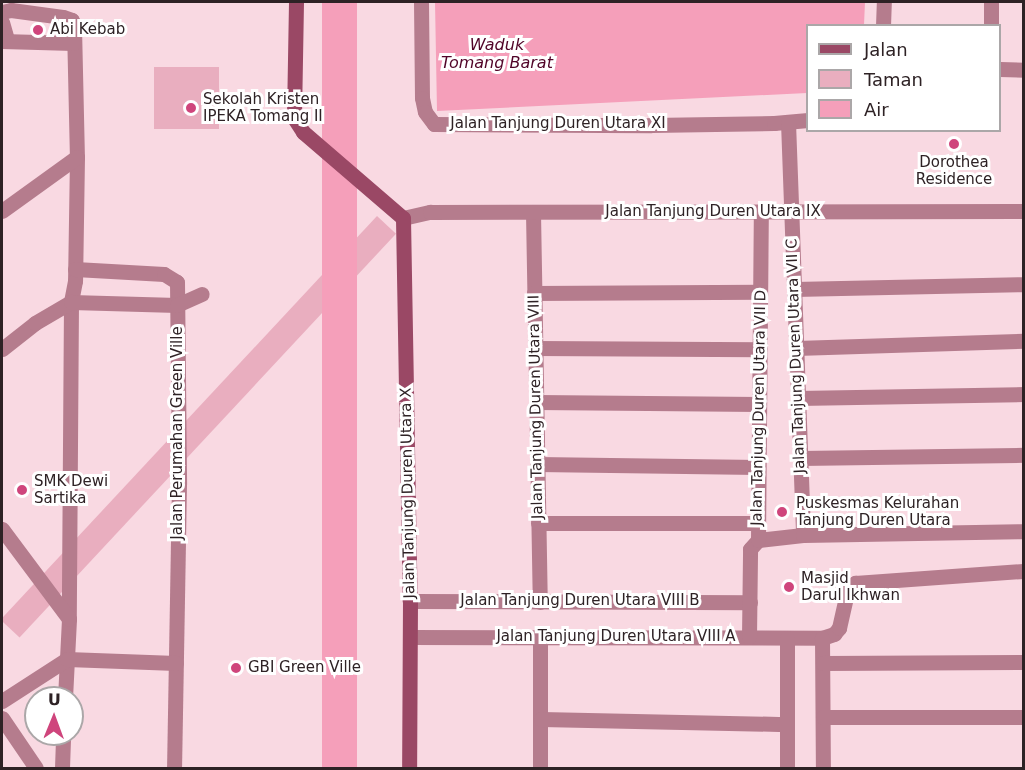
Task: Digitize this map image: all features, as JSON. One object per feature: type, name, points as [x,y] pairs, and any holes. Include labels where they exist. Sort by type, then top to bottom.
[{"type":"street","points":[[296,2],[294,118],[303,132],[401,216]]},
{"type":"street","name":"Jalan Tanjung Duren Utara XI","points":[[421,2],[422,98],[425,112],[434,124],[651,125],[806,120]]},
{"type":"street","points":[[883,24],[884,2]]},
{"type":"street","points":[[991,2],[991,24]]},
{"type":"street","points":[[2,12],[11,10],[72,20],[77,157],[75,269],[71,302],[69,619],[65,686]]},
{"type":"street","points":[[2,22],[4,40],[74,43]]},
{"type":"street","points":[[1001,69],[1023,69]]},
{"type":"street","name":"Jalan Tanjung Duren Utara VII C","points":[[788,122],[803,535]]},
{"type":"street","points":[[2,211],[77,157]]},
{"type":"street","name":"Jalan Tanjung Duren Utara IX","points":[[401,216],[430,212],[1023,212]]},
{"type":"street","name":"Jalan Tanjung Duren Utara VIII","points":[[533,212],[540,602]]},
{"type":"street","name":"Jalan Tanjung Duren Utara VII D","points":[[749,637],[750,549],[758,540],[761,212]]},
{"type":"street","name":"Jalan Tanjung Duren Utara X","points":[[401,216],[410,601],[409,768]]},
{"type":"street","points":[[75,269],[164,274],[177,282],[177,304],[202,294]]},
{"type":"street","points":[[794,289],[1023,284]]},
{"type":"street","points":[[534,293],[760,292]]},
{"type":"street","points":[[2,349],[36,323],[71,302]]},
{"type":"street","name":"Jalan Perumahan Green Ville","points":[[71,302],[177,304],[177,663],[174,768]]},
{"type":"street","points":[[796,348],[1023,341]]},
{"type":"street","points":[[535,348],[759,349]]},
{"type":"street","points":[[798,398],[1023,394]]},
{"type":"street","points":[[536,402],[759,404]]},
{"type":"street","points":[[800,458],[1023,455]]},
{"type":"street","points":[[537,464],[758,466]]},
{"type":"street","points":[[538,524],[758,523]]},
{"type":"street","points":[[2,530],[69,619]]},
{"type":"street","points":[[758,540],[803,535],[1023,531]]},
{"type":"street","points":[[823,768],[822,638],[834,634],[839,628],[849,588],[855,583],[1023,571]]},
{"type":"street","name":"Jalan Tanjung Duren Utara VIII B","points":[[410,601],[750,602]]},
{"type":"street","name":"Jalan Tanjung Duren Utara VIII A","points":[[410,636],[822,638]]},
{"type":"street","points":[[540,637],[540,768]]},
{"type":"street","points":[[787,638],[787,768]]},
{"type":"street","points":[[2,701],[67,659],[177,663]]},
{"type":"street","points":[[823,663],[1023,662]]},
{"type":"street","points":[[823,717],[1023,717]]},
{"type":"street","points":[[2,718],[36,768]]},
{"type":"street","points":[[540,719],[787,724]]},
{"type":"street","points":[[63,746],[63,768]]},
{"type":"green space","points":[[154,67],[219,67],[219,129],[154,129]]},
{"type":"green space","points":[[377,216],[396,234],[20,637],[2,621],[2,618]]},
{"type":"water","points":[[322,2],[357,2],[357,768],[322,768]]},
{"type":"water","name":"Waduk Tomang Barat","points":[[435,2],[865,2],[864,24],[806,24],[806,93],[437,111]]},
{"type":"place","name":"Abi Kebab","points":[[38,30]]},
{"type":"place","name":"Sekolah Kristen IPEKA Tomang II","points":[[191,108]]},
{"type":"place","name":"Dorothea Residence","points":[[954,144]]},
{"type":"place","name":"SMK Dewi Sartika","points":[[22,490]]},
{"type":"place","name":"Puskesmas Kelurahan Tanjung Duren Utara","points":[[782,512]]},
{"type":"place","name":"Masjid Darul Ikhwan","points":[[789,587]]},
{"type":"place","name":"GBI Green Ville","points":[[236,668]]}]
